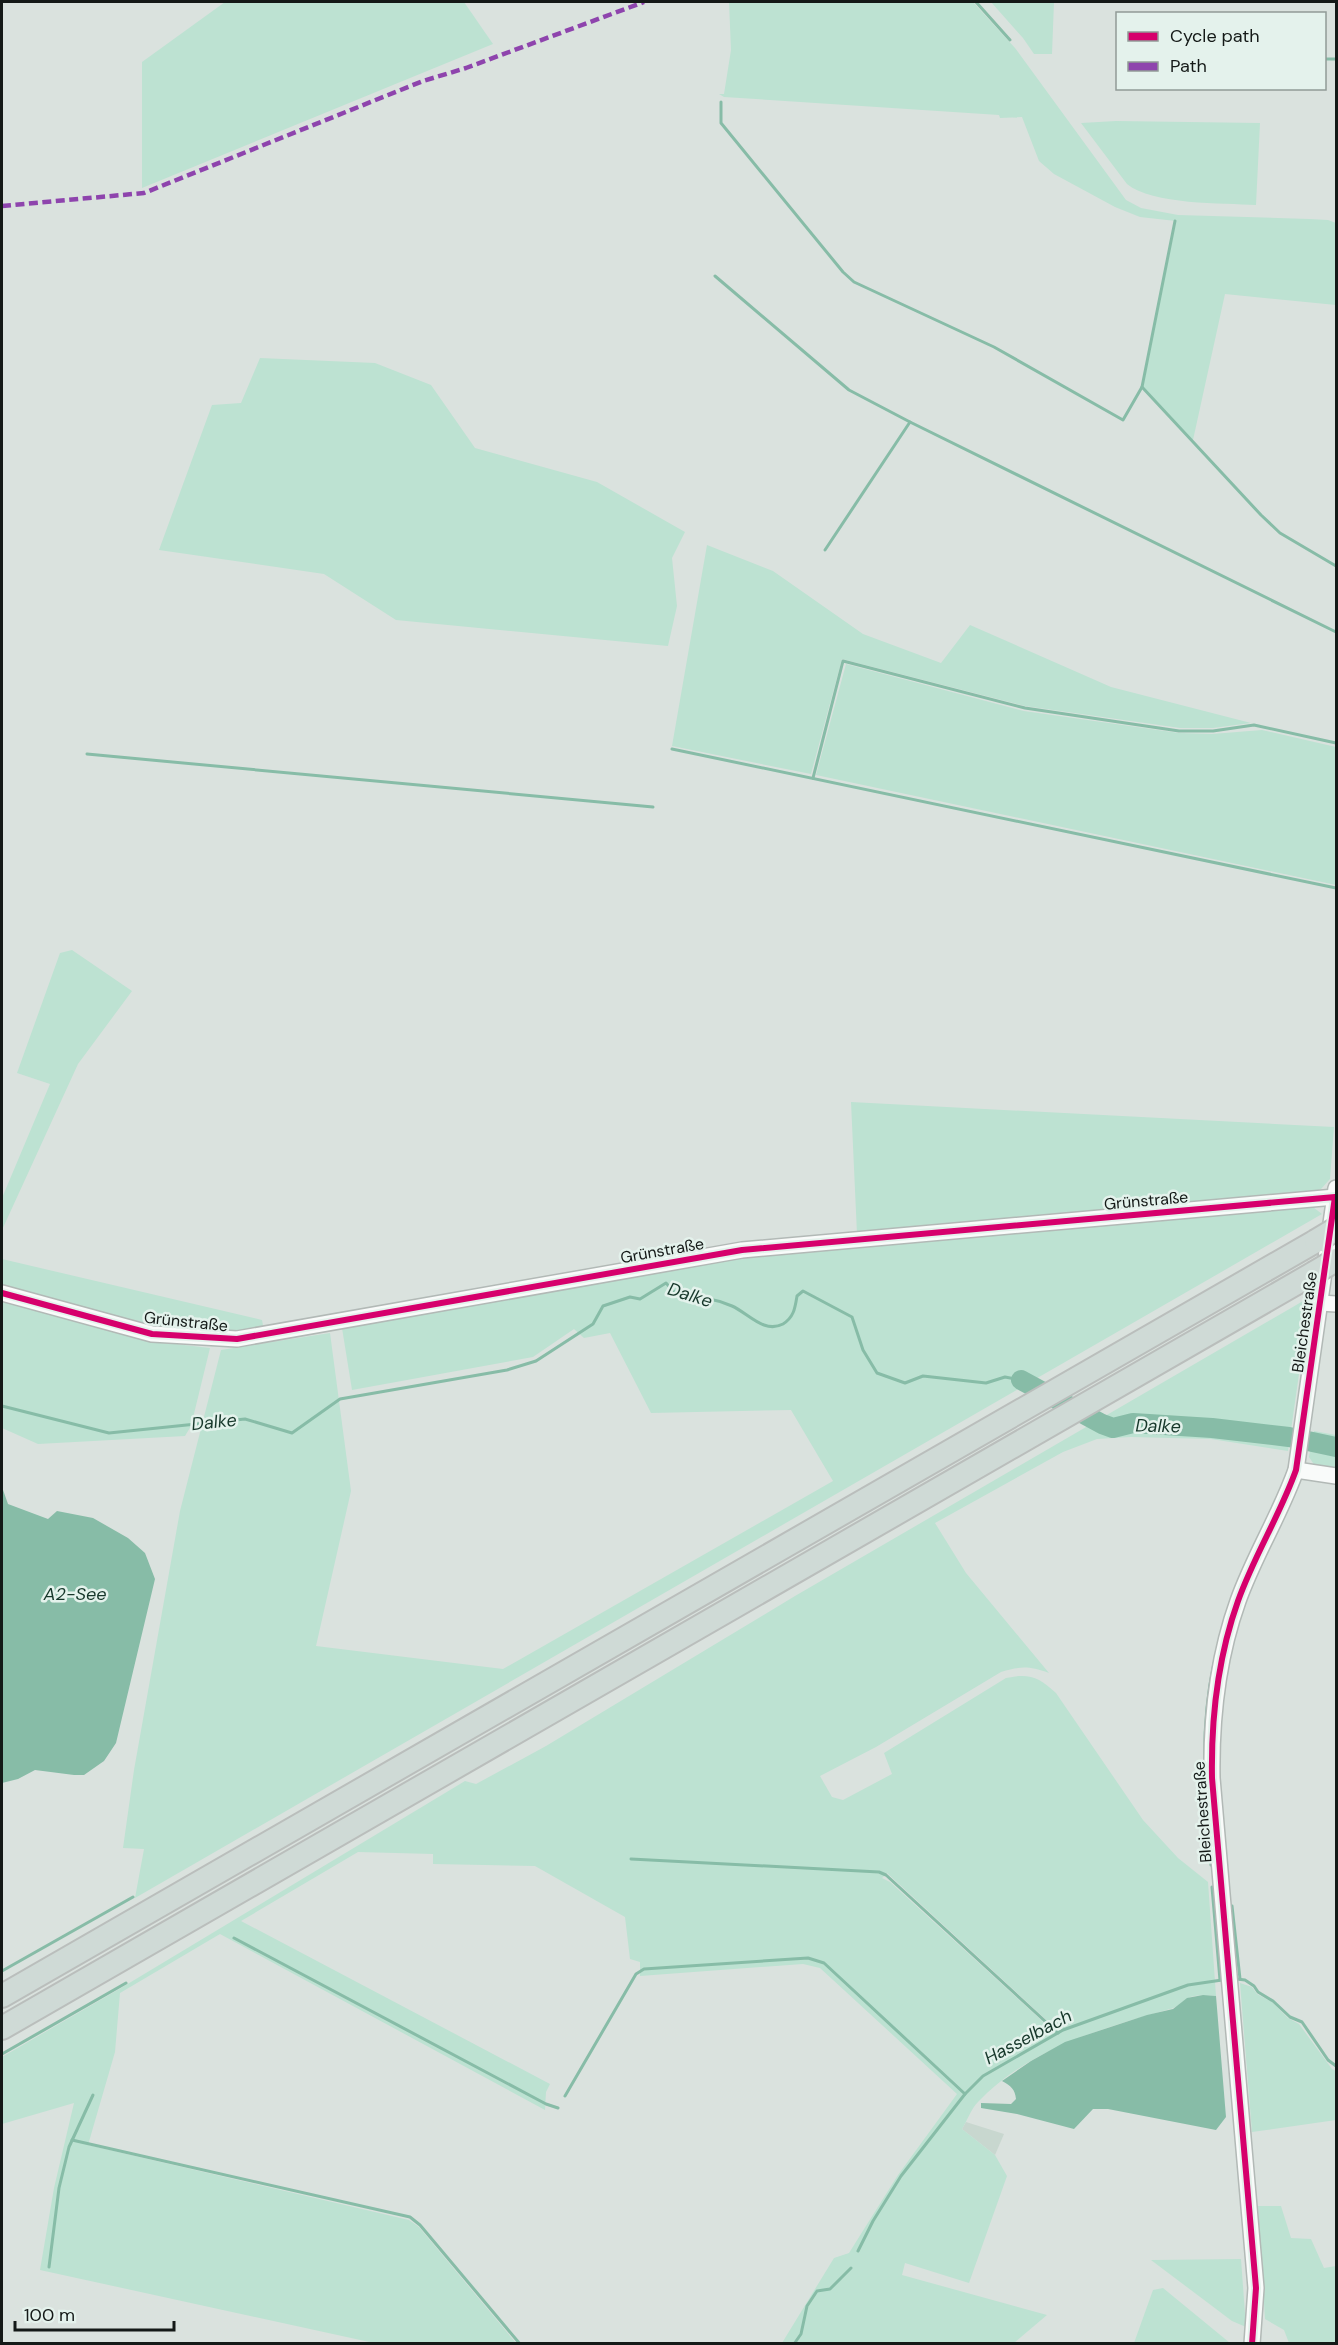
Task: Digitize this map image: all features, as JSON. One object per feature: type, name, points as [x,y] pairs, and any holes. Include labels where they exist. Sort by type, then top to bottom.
[{"type":"highway","points":[[2,1996],[1336,1229]]},
{"type":"highway","points":[[2,2028],[1336,1260]]},
{"type":"street","name":"Grünstraße","points":[[2,1293],[152,1334],[237,1339],[742,1250],[1336,1192]]},
{"type":"street","name":"Bleichestraße","points":[[1252,2343],[1256,2288],[1211,1747],[1219,1679],[1238,1601],[1288,1493],[1297,1466],[1336,1192]]},
{"type":"street","points":[[1320,1303],[1336,1304]]},
{"type":"street","points":[[1297,1466],[1336,1476]]},
{"type":"shaded area","points":[[225,2],[464,2],[493,44],[142,188],[142,62]]},
{"type":"shaded area","points":[[729,2],[973,2],[1015,48],[1126,200],[1141,208],[1178,215],[1309,219],[1336,223],[1336,305],[1225,294],[1193,440],[1143,387],[1176,221],[1140,217],[1115,207],[1054,174],[1039,161],[1022,117],[1000,118],[999,115],[724,97],[719,94],[724,94],[731,50]]},
{"type":"shaded area","points":[[991,2],[1054,2],[1052,54],[1034,54]]},
{"type":"shaded area","points":[[1116,121],[1260,123],[1256,205],[1188,202],[1138,191],[1127,184],[1081,123]]},
{"type":"shaded area","points":[[260,358],[375,363],[431,385],[475,448],[597,482],[685,532],[672,558],[677,606],[668,646],[396,620],[324,574],[159,550],[212,405],[241,403]]},
{"type":"shaded area","points":[[707,545],[773,571],[863,634],[941,663],[970,625],[1111,687],[1251,723],[1213,728],[1180,728],[1025,706],[842,659],[811,774],[672,746]]},
{"type":"shaded area","points":[[846,664],[1024,711],[1179,733],[1212,734],[1262,730],[1336,747],[1336,885],[816,775]]},
{"type":"shaded area","points":[[72,950],[132,991],[78,1064],[2,1230],[2,1198],[50,1084],[17,1073],[60,953]]},
{"type":"shaded area","points":[[851,1102],[1334,1127],[1330,1179],[1321,1189],[1313,1192],[857,1234]]},
{"type":"shaded area","points":[[1309,1204],[1322,1214],[135,1898],[144,1849],[123,1848],[134,1770],[180,1511],[221,1350],[330,1333],[351,1491],[316,1646],[503,1669],[833,1481],[791,1410],[651,1413],[610,1333],[584,1338],[574,1329],[533,1357],[352,1390],[342,1328],[742,1257],[1163,1221],[1164,1217]]},
{"type":"shaded area","points":[[2,1259],[262,1320],[264,1331],[239,1334],[154,1328],[2,1288]]},
{"type":"shaded area","points":[[1310,1297],[1288,1451],[1211,1439],[1131,1437],[1097,1439],[1063,1452],[935,1523],[966,1573],[1049,1673],[1025,1668],[1001,1672],[876,1747],[820,1776],[832,1797],[843,1800],[892,1774],[884,1753],[1006,1678],[1027,1676],[1039,1680],[1056,1693],[1143,1820],[1178,1858],[1208,1882],[1216,1996],[1204,1995],[1188,1998],[1176,2007],[1092,2033],[1043,2054],[998,2083],[976,2105],[962,2129],[995,2155],[1007,2176],[969,2283],[905,2263],[902,2275],[1047,2315],[1014,2343],[782,2343],[834,2258],[849,2253],[898,2175],[957,2094],[820,1968],[803,1964],[640,1976],[640,1962],[630,1959],[625,1917],[535,1866],[433,1864],[433,1854],[358,1852],[241,1921],[550,2084],[546,2092],[545,2110],[220,1934],[120,1993],[115,2052],[88,2145],[409,2220],[419,2227],[516,2343],[374,2343],[40,2270],[54,2188],[74,2103],[2,2124],[2,2057],[465,1781],[476,1784],[546,1746],[795,1596]],"holes":[[[887,1873],[1054,2027],[1051,2029],[890,1882],[882,1878]]]},
{"type":"shaded area","points":[[2,1300],[150,1341],[210,1348],[191,1426],[185,1436],[38,1444],[2,1428]]},
{"type":"shaded area","points":[[1314,1431],[1336,1435],[1336,1470],[1315,1466],[1309,1457]]},
{"type":"shaded area","points":[[1240,1983],[1252,1987],[1257,1994],[1272,2002],[1288,2018],[1299,2024],[1332,2069],[1336,2071],[1336,2120],[1252,2132]]},
{"type":"shaded area","points":[[966,2122],[1004,2134],[995,2155],[962,2129]]},
{"type":"shaded area","points":[[1258,2206],[1281,2206],[1291,2238],[1311,2239],[1324,2268],[1336,2266],[1336,2343],[1289,2343],[1284,2330],[1265,2319]]},
{"type":"shaded area","points":[[1241,2259],[1246,2327],[1232,2321],[1151,2260]]},
{"type":"shaded area","points":[[1163,2288],[1230,2343],[1134,2343],[1153,2290]]},
{"type":"water","name":"A2-See","points":[[2,1487],[8,1504],[48,1519],[57,1511],[93,1518],[128,1538],[145,1553],[155,1579],[116,1743],[104,1761],[84,1775],[35,1770],[18,1779],[2,1783]]},
{"type":"water","points":[[1203,1995],[1216,1996],[1226,2117],[1216,2130],[1108,2109],[1093,2109],[1074,2129],[1017,2114],[981,2108],[981,2103],[1011,2104],[1016,2099],[1014,2090],[1002,2081],[1065,2042],[1147,2015],[1173,2009],[1187,1998]]},
{"type":"waterway","points":[[976,2],[1010,40]]},
{"type":"waterway","points":[[1326,59],[1336,59]]},
{"type":"waterway","points":[[721,102],[721,123],[843,272],[854,282],[994,347],[1123,420],[1142,387],[1280,533],[1336,566]]},
{"type":"waterway","points":[[1142,387],[1175,221]]},
{"type":"waterway","points":[[715,276],[849,390],[910,422],[825,550]]},
{"type":"waterway","points":[[910,422],[1336,632]]},
{"type":"waterway","points":[[813,778],[843,661],[1025,708],[1179,731],[1213,731],[1254,725],[1336,743]]},
{"type":"waterway","points":[[672,749],[1336,888]]},
{"type":"waterway","points":[[87,754],[653,807]]},
{"type":"waterway","name":"Dalke","points":[[2,1406],[109,1433],[245,1419],[292,1433],[340,1399],[507,1370],[536,1361],[593,1324],[603,1306],[630,1297],[640,1299],[666,1283],[677,1295],[712,1299],[738,1309],[763,1325],[769,1326],[783,1324],[790,1318],[797,1296],[803,1291],[852,1317],[863,1350],[877,1373],[905,1383],[923,1376],[986,1383],[1005,1377],[1021,1380]]},
{"type":"waterway","name":"Dalke","points":[[1021,1380],[1113,1428],[1133,1423],[1212,1428],[1289,1437],[1336,1447]]},
{"type":"waterway","points":[[1211,1865],[1205,1789],[1205,1739],[1209,1688],[1214,1663]]},
{"type":"waterway","points":[[631,1859],[879,1872],[886,1875],[1058,2033]]},
{"type":"waterway","points":[[1212,1887],[1220,1980]]},
{"type":"waterway","points":[[2,1971],[133,1897]]},
{"type":"waterway","points":[[1232,1906],[1240,1979]]},
{"type":"waterway","points":[[234,1938],[546,2104],[558,2108]]},
{"type":"waterway","points":[[565,2096],[636,1974],[644,1969],[808,1958],[824,1963],[965,2094]]},
{"type":"waterway","name":"Hasselbach","points":[[1237,1979],[1245,1980],[1290,2017],[1302,2022],[1328,2060],[1336,2066]]},
{"type":"waterway","name":"Hasselbach","points":[[858,2251],[873,2221],[901,2176],[965,2094],[983,2076],[1063,2030],[1188,1985],[1222,1980]]},
{"type":"waterway","points":[[2,2054],[126,1983]]},
{"type":"waterway","points":[[49,2267],[59,2188],[69,2147],[93,2095]]},
{"type":"waterway","points":[[72,2140],[410,2217],[420,2225],[520,2344]]},
{"type":"waterway","name":"Hasselbach","points":[[794,2344],[801,2334],[807,2306],[817,2291],[830,2289],[851,2268]]},
{"type":"marked path","points":[[2,206],[144,193],[423,81],[466,68],[644,2]]},
{"type":"cycle path","points":[[2,1293],[152,1334],[237,1339],[742,1250],[1335,1197],[1296,1470],[1244,1584],[1231,1622],[1217,1689],[1213,1734],[1212,1778],[1256,2288],[1252,2344]]}]
